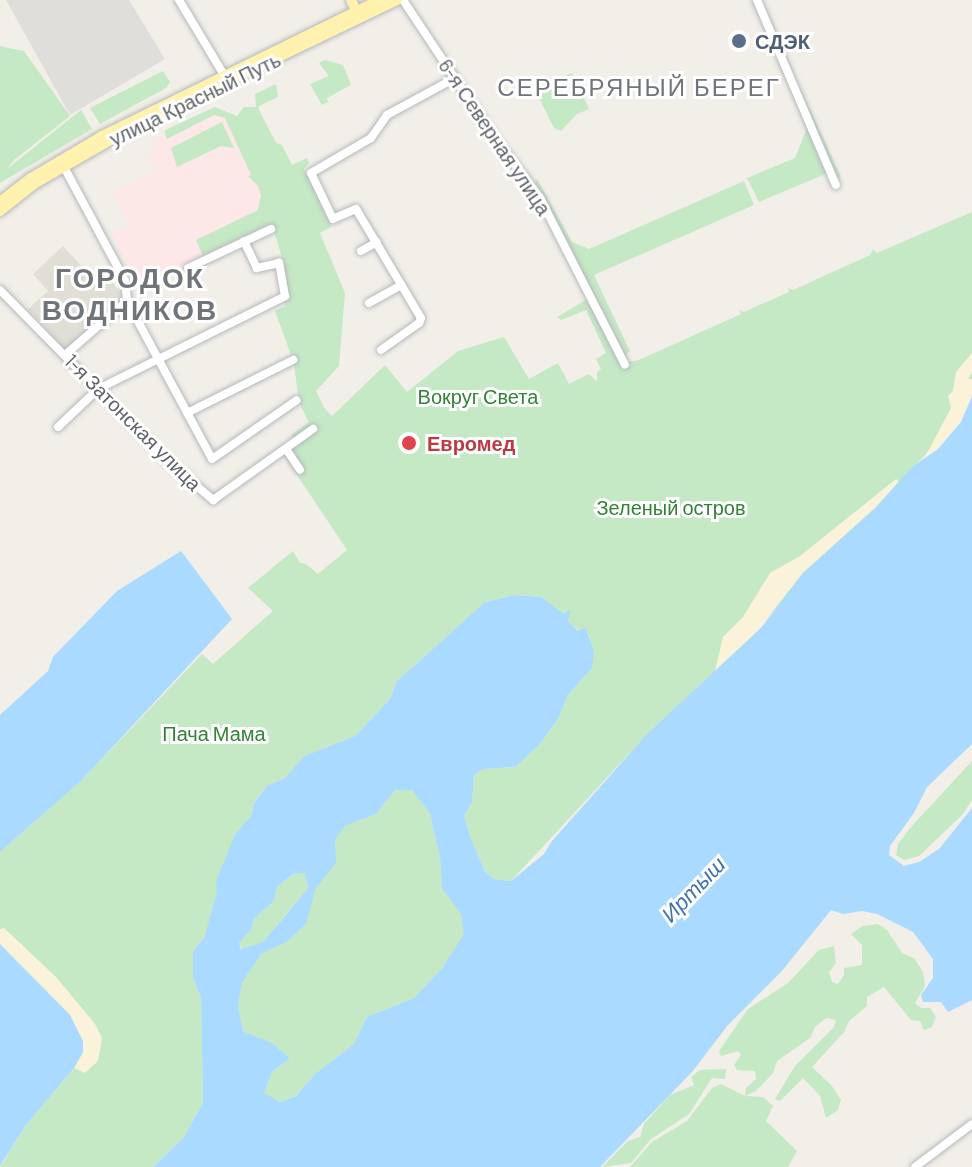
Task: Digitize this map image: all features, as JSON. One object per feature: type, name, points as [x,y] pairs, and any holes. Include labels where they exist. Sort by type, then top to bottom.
[{"type":"main road","points":[[351,0],[358,15]]},
{"type":"main road","name":"улица Красный Путь","points":[[0,211],[34,184],[104,139],[358,15],[379,0]]},
{"type":"main road","name":"улица Красный Путь","points":[[0,202],[31,178],[224,75],[358,15],[400,0]]},
{"type":"street","points":[[179,0],[224,75]]},
{"type":"street","name":"6-я Северная улица","points":[[400,0],[540,198],[625,365]]},
{"type":"street","points":[[757,0],[836,185]]},
{"type":"street","points":[[381,350],[421,320],[356,209],[333,219],[311,176],[315,167],[371,138],[387,115],[455,78]]},
{"type":"street","points":[[64,167],[125,281],[127,301],[212,459],[297,400]]},
{"type":"street","points":[[188,268],[271,229]]},
{"type":"street","points":[[58,427],[98,389],[285,296],[279,263],[257,268],[244,241]]},
{"type":"street","points":[[361,251],[377,242]]},
{"type":"street","points":[[369,303],[401,285]]},
{"type":"street","name":"1-я Затонская улица","points":[[0,290],[168,461],[213,500],[313,429]]},
{"type":"street","points":[[65,355],[127,301]]},
{"type":"street","points":[[187,413],[293,360]]},
{"type":"street","points":[[286,449],[300,470]]},
{"type":"street","points":[[915,1167],[972,1124]]},
{"type":"shaded area","points":[[6,0],[129,0],[165,59],[70,115]]},
{"type":"shaded area","points":[[213,111],[228,115],[255,173],[268,205],[266,228],[174,272],[171,266],[136,283],[111,234],[129,225],[112,192],[154,171],[147,155],[154,151],[151,143]]},
{"type":"shaded area","points":[[63,246],[99,285],[109,276],[123,299],[66,350],[28,309],[48,291],[33,274]]},
{"type":"green space","points":[[0,46],[24,51],[70,116],[7,169],[81,110],[92,129],[0,183]]},
{"type":"green space","points":[[325,60],[343,65],[351,85],[327,98],[328,102],[322,105],[310,84],[329,76],[319,63]]},
{"type":"green space","points":[[163,71],[170,82],[166,88],[100,124],[90,108]]},
{"type":"green space","points":[[572,73],[589,109],[577,114],[561,131],[554,128],[536,92],[539,89],[544,93],[560,85],[558,79]]},
{"type":"green space","name":"Зеленый остров","points":[[276,84],[278,97],[259,106],[259,110],[276,143],[282,145],[292,165],[307,158],[309,163],[304,169],[332,222],[331,227],[320,233],[345,293],[339,366],[316,391],[332,416],[385,365],[407,392],[458,351],[504,337],[529,379],[558,363],[569,384],[589,374],[597,382],[597,372],[601,369],[596,359],[606,353],[586,310],[561,320],[557,317],[586,300],[627,362],[639,360],[741,314],[739,310],[744,312],[789,292],[788,288],[793,290],[870,255],[873,249],[877,253],[972,212],[972,396],[926,454],[706,681],[652,729],[511,881],[494,879],[485,871],[471,839],[464,816],[472,802],[474,775],[483,769],[515,767],[541,743],[558,719],[568,695],[592,668],[590,637],[586,628],[579,631],[568,621],[568,613],[564,615],[541,597],[516,595],[485,602],[397,681],[390,699],[355,736],[304,756],[285,778],[267,786],[254,803],[251,816],[236,833],[204,938],[193,951],[193,978],[201,996],[203,1103],[184,1137],[153,1167],[0,1167],[26,1125],[74,1068],[21,963],[0,944],[0,852],[81,781],[202,654],[213,664],[273,611],[248,588],[293,551],[300,563],[318,574],[347,550],[283,454],[295,439],[291,435],[309,422],[299,403],[294,363],[275,311],[285,306],[281,254],[274,232],[268,225],[203,256],[196,240],[258,210],[261,195],[258,186],[248,176],[251,175],[225,118],[214,115],[167,139],[165,135],[165,130],[215,107],[237,116],[244,107],[256,107],[255,94]]},
{"type":"green space","points":[[802,92],[841,177],[835,180],[830,172],[759,202],[747,178],[795,158],[807,128],[793,96]]},
{"type":"green space","points":[[222,122],[234,148],[221,146],[177,167],[171,148]]},
{"type":"green space","points":[[537,179],[572,242],[589,249],[744,181],[754,205],[594,275],[630,351],[624,357],[534,185]]},
{"type":"green space","points":[[972,761],[972,800],[962,815],[919,856],[904,860],[896,855],[898,844],[912,826]]},
{"type":"green space","points":[[395,790],[412,790],[430,814],[440,858],[442,889],[461,914],[465,934],[442,968],[414,998],[367,1017],[353,1045],[316,1073],[296,1096],[280,1102],[263,1094],[272,1072],[290,1058],[272,1043],[243,1031],[238,1006],[242,983],[261,954],[288,941],[306,923],[316,888],[335,863],[335,840],[345,826],[376,814]]},
{"type":"green space","points":[[305,872],[308,888],[263,942],[242,949],[239,943],[251,930],[254,919],[274,901],[277,887],[293,874]]},
{"type":"green space","points":[[878,924],[887,930],[902,953],[914,958],[923,972],[925,986],[915,1003],[921,1008],[930,1008],[936,1017],[932,1027],[924,1030],[920,1021],[911,1020],[884,987],[867,997],[867,1006],[849,1021],[844,1032],[812,1067],[832,1086],[841,1100],[838,1110],[826,1118],[820,1096],[803,1078],[780,1101],[775,1099],[795,1066],[834,1027],[836,1020],[826,1018],[815,1027],[810,1038],[777,1061],[773,1073],[756,1091],[745,1096],[746,1088],[756,1079],[755,1071],[737,1070],[734,1065],[741,1055],[738,1051],[721,1056],[719,1051],[748,1009],[788,983],[819,950],[834,946],[836,963],[829,972],[832,982],[838,984],[844,975],[844,968],[862,965],[862,945],[851,934],[862,926]]},
{"type":"green space","points":[[726,1069],[725,1079],[712,1078],[689,1114],[651,1139],[631,1163],[602,1167],[628,1141],[640,1137],[644,1124],[670,1095],[694,1085],[691,1077],[700,1070]]},
{"type":"green space","points":[[721,1084],[745,1096],[763,1097],[773,1106],[766,1121],[797,1151],[788,1167],[630,1167],[652,1142],[687,1121],[712,1088]]},
{"type":"sand","points":[[972,353],[972,372],[968,379],[972,379],[972,396],[961,421],[938,449],[925,457],[951,408],[948,396],[953,391],[956,372]]},
{"type":"sand","points":[[896,479],[899,482],[875,508],[803,573],[756,632],[715,671],[723,637],[743,617],[770,573],[800,556]]},
{"type":"sand","points":[[4,928],[56,977],[95,1024],[102,1038],[98,1061],[85,1073],[74,1068],[83,1052],[70,1015],[0,944],[0,929]]},
{"type":"water","name":"Иртыш","points":[[972,396],[972,744],[927,787],[914,813],[890,846],[889,855],[904,866],[919,862],[939,849],[972,808],[972,1000],[948,1012],[941,1002],[923,1002],[921,995],[933,978],[933,959],[913,932],[877,914],[862,911],[843,914],[831,910],[781,972],[728,1025],[692,1072],[600,1167],[153,1167],[184,1137],[203,1103],[201,997],[193,978],[193,951],[204,938],[217,892],[216,881],[236,833],[251,816],[254,803],[267,786],[285,778],[304,756],[355,736],[390,699],[397,681],[485,602],[516,595],[541,597],[564,614],[570,610],[568,621],[578,631],[586,627],[594,652],[592,668],[568,695],[558,719],[541,743],[515,767],[483,769],[474,775],[472,802],[464,816],[471,839],[485,871],[494,879],[511,881],[544,854],[552,841],[648,733],[761,628],[803,573],[875,508],[912,467],[938,449],[961,422]],"holes":[[[395,790],[412,790],[430,814],[440,858],[442,889],[461,914],[464,934],[442,968],[414,998],[367,1017],[353,1045],[316,1073],[296,1096],[280,1102],[264,1093],[272,1072],[290,1058],[272,1043],[243,1031],[238,1006],[242,983],[261,954],[288,941],[306,924],[316,888],[336,863],[335,840],[345,826],[376,814]],[[305,873],[308,888],[285,916],[263,942],[241,949],[239,943],[251,930],[254,919],[274,901],[277,887],[293,874]]]},
{"type":"water","points":[[181,551],[232,619],[81,781],[0,852],[0,715],[48,671],[53,657],[117,591]]},
{"type":"water","points":[[0,944],[70,1015],[83,1041],[83,1052],[74,1068],[26,1125],[0,1166]]},
{"type":"place","name":"СДЭК","points":[[739,41]]},
{"type":"place","name":"Евромед","points":[[409,443]]},
{"type":"district","name":"СЕРЕБРЯНЫЙ БЕРЕГ","points":[[639,87]]},
{"type":"district","name":"ГОРОДОК ВОДНИКОВ","points":[[130,293]]},
{"type":"park label","name":"Вокруг Света","points":[[478,396]]},
{"type":"park label","name":"Пача Мама","points":[[214,733]]}]
